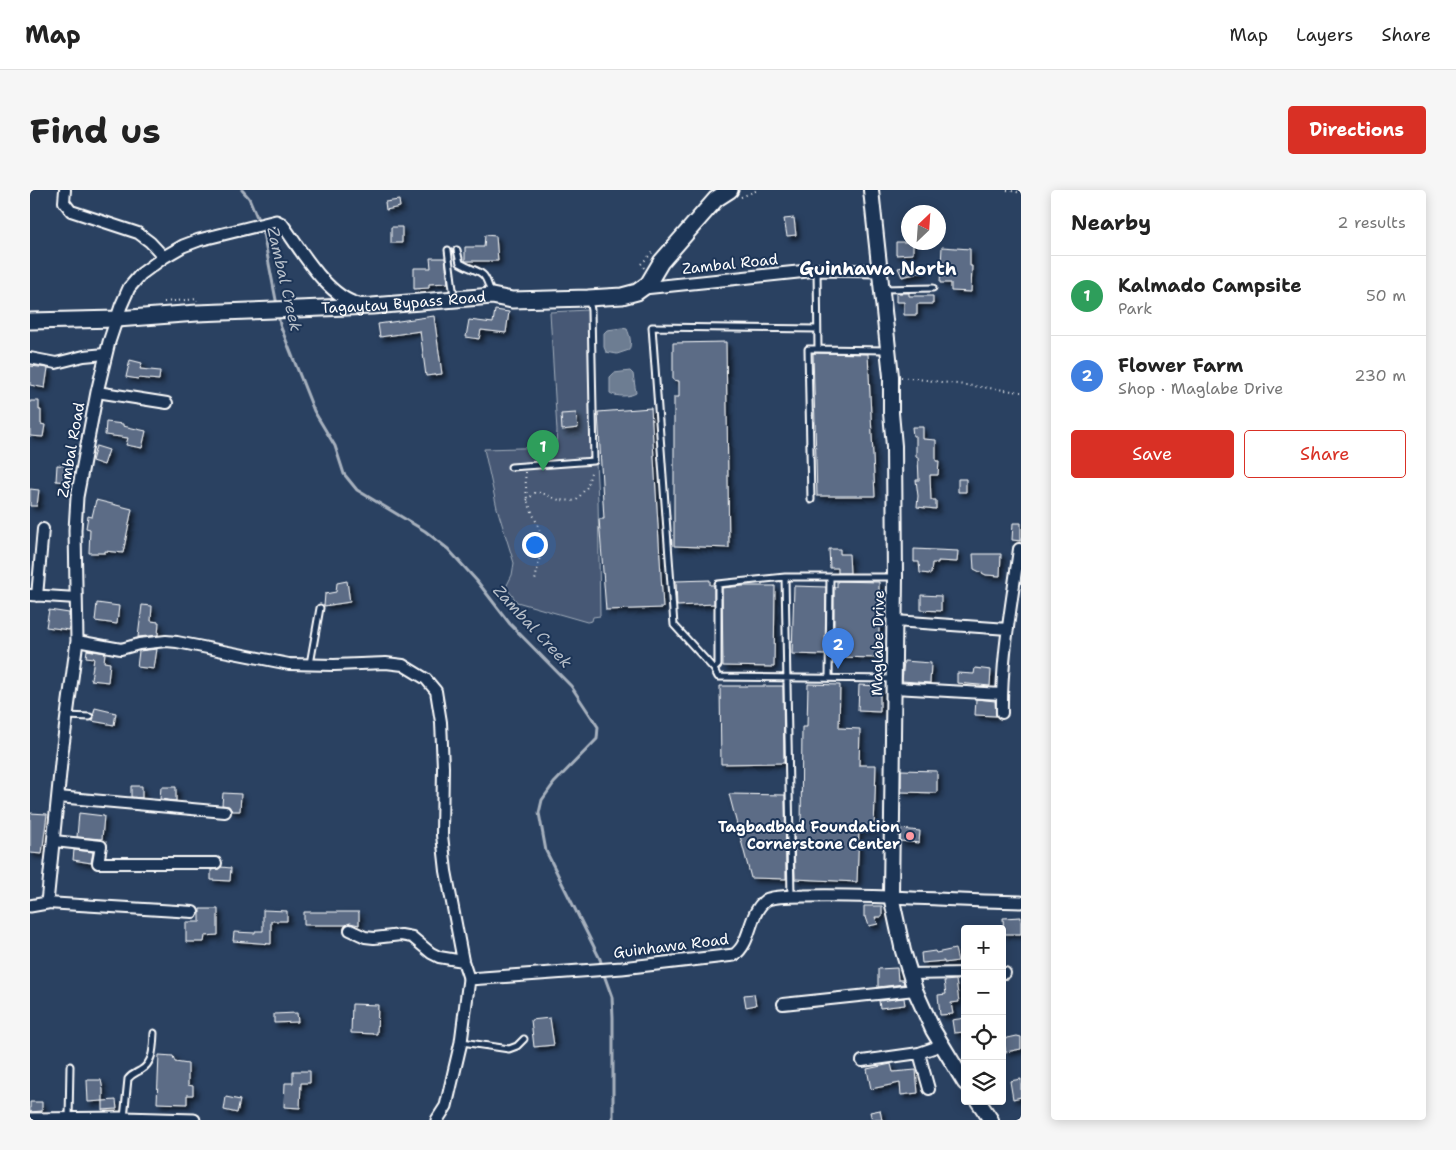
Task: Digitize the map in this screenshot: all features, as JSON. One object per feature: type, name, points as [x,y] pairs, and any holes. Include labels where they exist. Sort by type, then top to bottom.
[{"type":"main road","points":[[644,288],[678,241],[716,199],[730,190]]},
{"type":"main road","name":"Maglabe Drive","points":[[871,190],[889,350],[894,446],[896,577],[892,896],[901,944],[915,990],[924,1011],[961,1076]]},
{"type":"main road","name":"Tagaytay Bypass Road","points":[[30,321],[116,319],[197,313],[372,306],[492,296],[512,300],[588,298],[629,295],[644,288]]},
{"type":"main road","points":[[981,1105],[991,1120]]},
{"type":"street","points":[[65,190],[64,202],[71,211],[138,233],[150,242],[164,257]]},
{"type":"street","name":"Zambal Road","points":[[47,903],[77,641],[75,530],[78,497],[96,392],[105,354],[126,293],[141,274],[183,246],[199,240],[276,221],[281,223],[318,273],[341,296],[352,302],[372,306]]},
{"type":"street","name":"Zambal Road","points":[[644,288],[817,270],[879,271]]},
{"type":"street","points":[[30,358],[56,363],[84,356],[105,354]]},
{"type":"street","points":[[96,392],[167,403]]},
{"type":"street","points":[[43,530],[34,596],[76,598]]},
{"type":"street","points":[[1002,713],[1008,630],[1019,549]]},
{"type":"street","points":[[895,621],[1008,630]]},
{"type":"street","points":[[77,641],[121,649],[140,644],[166,641],[289,664],[386,663],[403,665],[426,679],[436,691],[441,722],[443,844],[446,871],[463,961],[469,979],[461,1042],[446,1106],[437,1120]]},
{"type":"street","points":[[894,684],[1002,694]]},
{"type":"street","points":[[58,797],[226,812]]},
{"type":"street","points":[[54,841],[101,846],[98,863],[216,864]]},
{"type":"street","name":"Guinhawa Road","points":[[469,979],[622,968],[734,955],[742,948],[760,906],[768,899],[791,896],[892,896],[1021,902]]},
{"type":"street","points":[[30,906],[47,903],[193,912]]},
{"type":"street","points":[[350,930],[365,937],[401,935],[412,937],[431,953],[439,957],[463,961]]},
{"type":"street","points":[[910,974],[961,974]]},
{"type":"street","points":[[783,1004],[915,990]]},
{"type":"street","points":[[862,1062],[919,1054],[942,1044]]},
{"type":"street","points":[[919,1054],[929,1089]]},
{"type":"street","points":[[30,1119],[124,1118],[194,1120]]},
{"type":"lane","points":[[448,250],[454,300]]},
{"type":"lane","points":[[457,250],[460,263],[479,270],[484,274],[492,296]]},
{"type":"lane","points":[[817,270],[818,349]]},
{"type":"lane","points":[[883,290],[933,288]]},
{"type":"lane","points":[[511,467],[594,461],[591,310],[588,298]]},
{"type":"lane","points":[[817,329],[652,327],[674,626],[714,670],[718,677],[829,678],[894,684]]},
{"type":"lane","points":[[811,500],[808,349],[889,350]]},
{"type":"lane","points":[[714,670],[718,665],[718,584],[785,577],[896,577]]},
{"type":"lane","points":[[785,577],[791,896]]},
{"type":"lane","points":[[829,678],[830,577]]},
{"type":"lane","points":[[310,664],[320,608]]},
{"type":"lane","points":[[67,716],[90,717]]},
{"type":"lane","points":[[124,1118],[128,1079],[131,1075],[143,1070],[150,1061],[154,1034]]},
{"type":"lane","points":[[461,1042],[509,1049],[517,1046],[524,1039]]},
{"type":"lane","points":[[69,1118],[70,1066]]},
{"type":"path","points":[[1007,190],[1021,192]]},
{"type":"path","points":[[891,376],[1021,392]]},
{"type":"path","points":[[527,500],[536,492],[558,500],[576,500],[587,487],[594,461]]},
{"type":"path","points":[[525,467],[527,500],[541,533],[541,551],[535,581]]},
{"type":"shaded area","points":[[588,310],[598,501],[600,616],[593,617],[592,621],[587,622],[517,602],[506,587],[512,575],[514,563],[497,508],[484,449],[556,447],[557,431],[550,312]]},
{"type":"shaded area","points":[[627,329],[629,334],[629,350],[617,354],[606,352],[604,333],[607,330]]},
{"type":"shaded area","points":[[630,371],[633,374],[636,393],[623,396],[610,393],[610,377],[614,373]]},
{"type":"building","points":[[399,200],[400,207],[386,210],[385,202]]},
{"type":"building","points":[[794,218],[796,235],[787,236],[784,219]]},
{"type":"building","points":[[391,227],[402,227],[402,243],[391,243]]},
{"type":"building","points":[[485,235],[496,236],[498,261],[465,261],[465,247],[484,247]]},
{"type":"building","points":[[896,242],[901,242],[901,250],[913,250],[913,254],[896,255]]},
{"type":"building","points":[[946,247],[970,249],[970,266],[972,266],[971,292],[951,291],[951,283],[940,283],[942,250],[946,250]]},
{"type":"building","points":[[430,258],[445,258],[448,283],[429,284],[429,288],[414,289],[414,268],[431,268]]},
{"type":"building","points":[[922,263],[924,272],[902,277],[898,268]]},
{"type":"building","points":[[896,293],[909,293],[909,296],[933,296],[933,304],[917,304],[917,315],[904,315],[904,302],[896,302]]},
{"type":"building","points":[[495,310],[509,312],[506,333],[481,330],[479,339],[466,337],[469,320],[493,323]]},
{"type":"building","points":[[434,316],[442,374],[426,376],[420,331],[380,337],[378,324]]},
{"type":"building","points":[[726,342],[729,548],[674,546],[674,397],[679,397],[679,381],[673,380],[673,343]]},
{"type":"building","points":[[813,353],[868,354],[875,496],[817,496]]},
{"type":"building","points":[[130,360],[142,363],[140,369],[160,371],[159,380],[126,377]]},
{"type":"building","points":[[30,366],[48,368],[45,388],[30,385]]},
{"type":"building","points":[[30,401],[39,401],[41,424],[45,425],[43,437],[30,436]]},
{"type":"building","points":[[651,408],[663,608],[606,610],[599,519],[604,519],[598,412]]},
{"type":"building","points":[[576,413],[578,428],[562,430],[561,414]]},
{"type":"building","points":[[106,422],[123,424],[123,426],[146,431],[142,448],[126,445],[128,438],[105,435]]},
{"type":"building","points":[[912,427],[923,427],[923,439],[936,440],[936,461],[939,461],[938,475],[930,475],[931,500],[936,500],[936,509],[917,507],[916,480],[919,480],[918,457],[916,457],[916,436],[913,436]]},
{"type":"building","points":[[96,446],[109,450],[104,465],[92,461]]},
{"type":"building","points":[[57,465],[69,466],[68,482],[56,481]]},
{"type":"building","points":[[958,479],[966,479],[966,492],[958,492]]},
{"type":"building","points":[[30,489],[39,490],[37,506],[30,506]]},
{"type":"building","points":[[96,500],[132,509],[123,553],[105,551],[105,553],[89,553],[90,529],[86,528],[88,516],[92,517]]},
{"type":"building","points":[[1013,523],[1021,523],[1021,541],[1012,540]]},
{"type":"building","points":[[829,549],[840,549],[840,554],[849,554],[850,573],[838,573],[838,568],[830,568]]},
{"type":"building","points":[[914,549],[958,551],[957,562],[938,561],[938,563],[932,563],[931,574],[920,573],[919,562],[914,562]]},
{"type":"building","points":[[973,554],[1001,554],[1000,576],[986,575],[974,569]]},
{"type":"building","points":[[710,580],[710,585],[714,585],[714,604],[677,606],[676,581]]},
{"type":"building","points":[[347,581],[350,602],[324,606],[325,594],[336,592],[337,583]]},
{"type":"building","points":[[837,581],[879,582],[879,658],[836,657],[834,655],[834,587],[837,587]]},
{"type":"building","points":[[775,586],[774,667],[723,666],[722,588]]},
{"type":"building","points":[[794,586],[826,587],[825,655],[792,654]]},
{"type":"building","points":[[921,595],[941,596],[941,611],[921,610]]},
{"type":"building","points":[[97,603],[119,606],[117,624],[95,621]]},
{"type":"building","points":[[142,605],[152,606],[151,621],[159,622],[158,635],[138,637]]},
{"type":"building","points":[[49,610],[69,613],[69,630],[46,627]]},
{"type":"building","points":[[157,649],[154,669],[137,667],[139,651]]},
{"type":"building","points":[[87,650],[105,653],[104,662],[110,663],[108,682],[91,680],[94,658],[86,657]]},
{"type":"building","points":[[904,661],[931,663],[930,683],[902,681]]},
{"type":"building","points":[[975,668],[991,670],[990,686],[957,683],[957,673],[974,674]]},
{"type":"building","points":[[808,684],[840,685],[839,728],[860,729],[859,765],[876,765],[874,830],[859,830],[857,882],[795,879],[794,831],[801,831],[802,727],[807,727]]},
{"type":"building","points":[[859,685],[880,686],[880,712],[858,711]]},
{"type":"building","points":[[720,686],[783,686],[784,763],[721,764]]},
{"type":"building","points":[[976,699],[995,701],[996,716],[975,715]]},
{"type":"building","points":[[95,708],[116,713],[114,725],[92,721]]},
{"type":"building","points":[[901,770],[937,771],[937,793],[901,792]]},
{"type":"building","points":[[131,786],[142,786],[142,798],[131,797]]},
{"type":"building","points":[[161,787],[176,787],[176,801],[160,799]]},
{"type":"building","points":[[223,793],[241,794],[240,811],[232,811],[229,806],[222,805]]},
{"type":"building","points":[[729,794],[785,795],[786,879],[751,878]]},
{"type":"building","points":[[30,813],[47,814],[42,854],[30,853]]},
{"type":"building","points":[[79,813],[104,816],[102,839],[77,837]]},
{"type":"building","name":"Tagbadbad Foundation Cornerstone Center","points":[[901,829],[920,831],[919,843],[900,841]]},
{"type":"building","points":[[74,850],[93,852],[91,863],[73,860]]},
{"type":"building","points":[[221,867],[231,868],[230,881],[211,880],[211,870]]},
{"type":"building","points":[[864,906],[882,906],[882,917],[875,917],[878,924],[869,926],[866,917],[864,917]]},
{"type":"building","points":[[200,909],[218,909],[218,935],[205,936],[204,942],[186,942],[186,922],[200,922]]},
{"type":"building","points":[[263,910],[287,911],[287,921],[271,921],[271,944],[233,941],[234,932],[255,933],[255,931],[263,931]]},
{"type":"building","points":[[304,912],[359,912],[359,925],[350,923],[346,925],[304,925]]},
{"type":"building","points":[[1021,917],[1021,934],[1006,934],[1006,925],[1003,925],[1003,918]]},
{"type":"building","points":[[955,949],[958,961],[922,963],[921,953],[935,951],[936,953]]},
{"type":"building","points":[[897,968],[898,980],[903,980],[904,984],[878,987],[878,969]]},
{"type":"building","points":[[956,980],[959,1002],[951,1003],[953,1014],[940,1015],[938,995],[946,994],[944,981]]},
{"type":"building","points":[[754,994],[756,1005],[746,1007],[744,995]]},
{"type":"building","points":[[904,998],[905,1005],[880,1008],[879,1001]]},
{"type":"building","points":[[352,1004],[378,1005],[377,1034],[351,1033]]},
{"type":"building","points":[[297,1013],[298,1022],[274,1023],[274,1014]]},
{"type":"building","points":[[550,1018],[554,1045],[534,1047],[531,1020]]},
{"type":"building","points":[[961,1019],[961,1032],[954,1033],[952,1020]]},
{"type":"building","points":[[1021,1037],[1021,1049],[1006,1052],[1006,1038]]},
{"type":"building","points":[[159,1055],[173,1056],[175,1062],[188,1064],[188,1085],[193,1086],[193,1095],[187,1095],[187,1104],[157,1103]]},
{"type":"building","points":[[891,1064],[893,1072],[916,1070],[918,1093],[901,1095],[900,1083],[871,1089],[867,1069]]},
{"type":"building","points":[[293,1071],[310,1071],[310,1083],[301,1083],[300,1108],[284,1107],[285,1083],[293,1083]]},
{"type":"building","points":[[1021,1079],[1021,1097],[1013,1099],[1010,1081]]},
{"type":"building","points":[[87,1080],[101,1080],[103,1101],[88,1102]]},
{"type":"building","points":[[226,1097],[240,1100],[237,1113],[224,1110]]},
{"type":"building","points":[[116,1100],[117,1109],[103,1110],[103,1101]]},
{"type":"building","points":[[30,1102],[42,1102],[42,1111],[30,1112]]},
{"type":"building","points":[[880,1110],[882,1120],[872,1120],[870,1112]]},
{"type":"waterway","name":"Zambal Creek","points":[[242,190],[249,198],[259,222]]},
{"type":"waterway","name":"Zambal Creek","points":[[262,228],[277,305]]},
{"type":"waterway","name":"Zambal Creek","points":[[278,314],[280,325],[314,411],[335,446],[344,474],[357,490],[425,531],[448,549],[477,581],[510,624],[571,686],[598,727],[597,739],[554,783],[542,800],[539,813],[546,851],[602,966]]},
{"type":"waterway","name":"Zambal Creek","points":[[603,972],[612,997],[613,1120]]},
{"type":"place","name":"Kalmado Campsite","points":[[543,471]]},
{"type":"place","name":"Flower Farm","points":[[838,669]]},
{"type":"place","name":"Tagbadbad Foundation Cornerstone Center","points":[[910,836]]},
{"type":"district","name":"Guinhawa North","points":[[878,269]]}]
